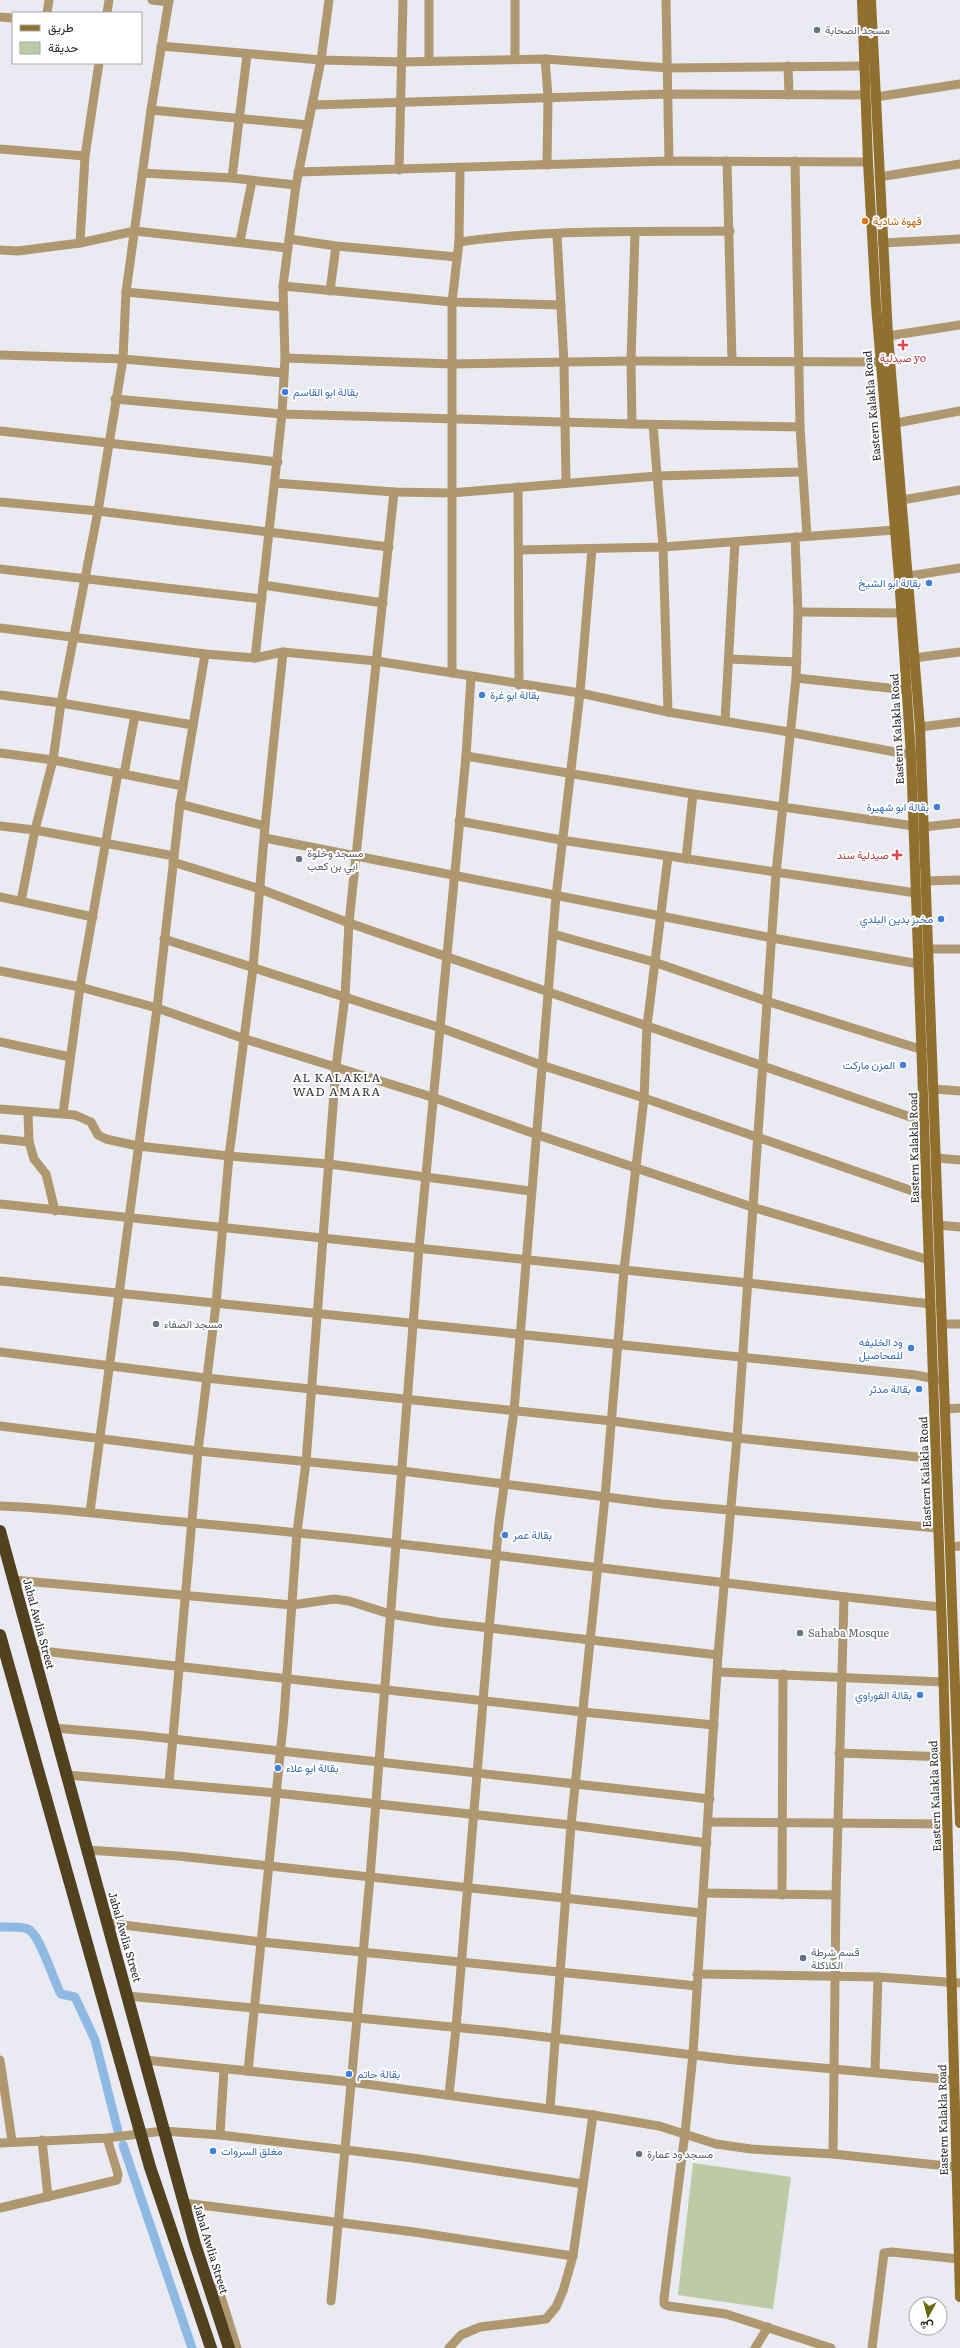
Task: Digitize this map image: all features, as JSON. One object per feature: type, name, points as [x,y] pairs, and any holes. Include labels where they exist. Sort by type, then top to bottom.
[{"type":"highway","name":"Jabal Awlia Street","points":[[0,1531],[4,1564],[14,1580],[66,1775],[128,1996],[163,2131],[220,2328],[229,2348]]},
{"type":"highway","points":[[0,1635],[140,2135],[169,2229],[211,2348]]},
{"type":"street","points":[[47,12],[49,0]]},
{"type":"street","points":[[107,12],[109,0]]},
{"type":"street","points":[[21,901],[35,830],[53,760],[61,702],[98,511],[107,444],[122,359],[126,292],[151,110],[169,1],[152,0]]},
{"type":"street","points":[[255,658],[268,532],[278,462],[282,414],[285,358],[283,286],[298,172],[313,105],[329,0]]},
{"type":"street","points":[[399,170],[399,103],[402,62],[403,0]]},
{"type":"street","points":[[429,0],[429,61]]},
{"type":"street","points":[[515,0],[515,59]]},
{"type":"street","points":[[666,0],[669,161]]},
{"type":"street","name":"Eastern Kalakla Road","points":[[862,0],[868,162],[880,362],[902,613],[911,755],[926,881],[944,1381],[955,1546],[960,1822]]},
{"type":"street","name":"Eastern Kalakla Road","points":[[871,0],[882,243],[888,336],[909,576],[920,727],[919,826],[916,893],[923,1050],[948,1824],[956,1968],[954,2080],[960,2298]]},
{"type":"street","points":[[0,17],[12,18]]},
{"type":"street","points":[[161,46],[247,56],[321,60],[402,62],[545,59],[668,68],[864,66]]},
{"type":"street","points":[[232,178],[247,56]]},
{"type":"street","points":[[545,59],[548,96],[547,165]]},
{"type":"street","points":[[80,243],[85,156],[99,64]]},
{"type":"street","points":[[788,66],[789,95]]},
{"type":"street","points":[[876,97],[960,84]]},
{"type":"street","points":[[313,105],[399,103],[548,96],[668,94],[865,95]]},
{"type":"street","points":[[151,110],[239,117],[308,125]]},
{"type":"street","points":[[0,149],[85,156]]},
{"type":"street","points":[[298,172],[669,161],[868,162]]},
{"type":"street","points":[[726,161],[730,231],[732,361]]},
{"type":"street","points":[[796,161],[800,427],[807,536]]},
{"type":"street","points":[[879,177],[960,164]]},
{"type":"street","points":[[452,673],[452,302],[459,242],[460,168]]},
{"type":"street","points":[[142,173],[232,178],[296,185]]},
{"type":"street","points":[[240,241],[252,181]]},
{"type":"street","points":[[0,250],[18,251],[80,243],[135,231],[240,241],[336,246],[457,257]]},
{"type":"street","points":[[459,242],[483,239],[557,235],[730,231]]},
{"type":"street","points":[[632,424],[631,361],[635,232]]},
{"type":"street","points":[[557,235],[564,363],[566,482]]},
{"type":"street","points":[[882,243],[960,239]]},
{"type":"street","points":[[330,291],[336,246]]},
{"type":"street","points":[[283,286],[452,302],[561,305]]},
{"type":"street","points":[[126,292],[284,307]]},
{"type":"street","points":[[888,336],[960,325]]},
{"type":"street","points":[[0,355],[122,359],[284,373]]},
{"type":"street","points":[[285,358],[452,364],[631,361],[880,362]]},
{"type":"street","points":[[115,399],[282,414],[653,425],[800,427]]},
{"type":"street","points":[[896,423],[960,412]]},
{"type":"street","points":[[653,425],[663,547],[668,712]]},
{"type":"street","points":[[0,431],[278,462]]},
{"type":"street","points":[[275,483],[394,492],[451,493],[566,482],[657,476],[802,472]]},
{"type":"street","points":[[518,487],[519,684]]},
{"type":"street","points":[[902,500],[960,490]]},
{"type":"street","points":[[248,2071],[280,1751],[297,1532],[306,1462],[316,1313],[336,1067],[345,996],[349,923],[394,492]]},
{"type":"street","points":[[0,502],[98,511],[389,547]]},
{"type":"street","points":[[519,550],[663,547],[895,530]]},
{"type":"street","points":[[795,537],[798,612],[796,678],[789,732],[766,1001],[759,1137],[752,1207],[737,1438],[718,1655],[704,1893],[701,1913],[692,2054],[685,2133],[664,2304],[716,2311],[831,2348]]},
{"type":"street","points":[[725,721],[734,542]]},
{"type":"street","points":[[449,2095],[456,2028],[488,1629],[504,1484],[514,1411],[518,1335],[541,1065],[549,993],[561,840],[580,693],[592,549]]},
{"type":"street","points":[[909,576],[960,568]]},
{"type":"street","points":[[0,569],[262,599]]},
{"type":"street","points":[[263,585],[382,603]]},
{"type":"street","points":[[798,612],[902,613]]},
{"type":"street","points":[[0,628],[205,654],[255,658],[283,652],[376,661],[580,693],[668,712],[789,732],[911,755]]},
{"type":"street","points":[[169,1783],[198,1451],[216,1304],[229,1156],[253,968],[265,826],[283,652]]},
{"type":"street","points":[[914,658],[960,652]]},
{"type":"street","points":[[90,1512],[99,1437],[111,1365],[128,1218],[157,1008],[180,804],[205,654]]},
{"type":"street","points":[[729,659],[797,662]]},
{"type":"street","points":[[331,2301],[337,2221],[345,2152],[370,1878],[383,1689],[408,1399],[419,1248],[435,1098],[466,756],[471,677]]},
{"type":"street","points":[[796,678],[907,690]]},
{"type":"street","points":[[0,695],[61,702],[193,725]]},
{"type":"street","points":[[63,1113],[80,987],[106,842],[135,715]]},
{"type":"street","points":[[920,727],[960,722]]},
{"type":"street","points":[[0,753],[53,760],[183,786]]},
{"type":"street","points":[[466,756],[569,775],[919,826],[960,823]]},
{"type":"street","points":[[686,859],[693,794]]},
{"type":"street","points":[[180,804],[265,826]]},
{"type":"street","points":[[459,821],[561,840],[668,857],[916,893]]},
{"type":"street","points":[[0,826],[35,830],[106,842],[174,859],[260,889],[349,923],[647,1026],[763,1068],[925,1122]]},
{"type":"street","points":[[265,838],[772,938],[920,964]]},
{"type":"street","points":[[550,2109],[562,1972],[571,1825],[605,1497],[624,1270],[644,1098],[647,1026],[659,916],[668,857]]},
{"type":"street","points":[[926,881],[960,880]]},
{"type":"street","points":[[0,897],[93,917]]},
{"type":"street","points":[[553,934],[654,962],[766,1001],[923,1050]]},
{"type":"street","points":[[164,939],[441,1028],[541,1065],[759,1137],[927,1196]]},
{"type":"street","points":[[929,949],[960,948]]},
{"type":"street","points":[[0,970],[80,987],[157,1008],[245,1039],[435,1098],[535,1134],[752,1207],[929,1260]]},
{"type":"street","points":[[0,1042],[70,1056]]},
{"type":"street","points":[[934,1088],[960,1091]]},
{"type":"street","points":[[0,1109],[28,1112],[63,1113],[86,1119],[91,1122],[98,1135],[106,1140],[138,1146],[229,1156],[329,1164],[530,1191]]},
{"type":"street","points":[[28,1112],[29,1142],[34,1159],[46,1174],[55,1211]]},
{"type":"street","points":[[0,1139],[29,1142]]},
{"type":"street","points":[[937,1158],[960,1160]]},
{"type":"street","points":[[0,1204],[55,1211],[525,1259],[931,1304]]},
{"type":"street","points":[[938,1225],[960,1227]]},
{"type":"street","points":[[0,1281],[934,1378],[944,1381]]},
{"type":"street","points":[[942,1324],[960,1324]]},
{"type":"street","points":[[0,1352],[206,1378],[312,1388],[612,1421],[737,1438],[937,1459]]},
{"type":"street","points":[[946,1409],[960,1408]]},
{"type":"street","points":[[0,1426],[99,1437],[198,1451],[402,1471],[605,1497],[730,1510],[938,1528]]},
{"type":"street","points":[[0,1506],[90,1512],[297,1532],[597,1568],[656,1573],[844,1598],[941,1607]]},
{"type":"street","points":[[14,1580],[292,1605],[334,1599],[349,1601],[390,1614],[488,1629],[718,1655]]},
{"type":"street","points":[[833,2154],[836,1895],[844,1598]]},
{"type":"street","points":[[33,1650],[286,1677],[583,1712],[714,1725]]},
{"type":"street","points":[[718,1672],[944,1682]]},
{"type":"street","points":[[782,1894],[783,1674]]},
{"type":"street","points":[[54,1728],[172,1739],[710,1799]]},
{"type":"street","points":[[839,1753],[946,1757]]},
{"type":"street","points":[[66,1775],[276,1793],[472,1816],[571,1825],[707,1843]]},
{"type":"street","points":[[708,1822],[948,1824]]},
{"type":"street","points":[[87,1850],[178,1856],[566,1900],[701,1913]]},
{"type":"street","points":[[704,1893],[836,1895]]},
{"type":"street","points":[[107,1923],[262,1942],[697,1986]]},
{"type":"street","points":[[697,1974],[835,1976],[956,1983]]},
{"type":"street","points":[[876,2072],[878,1978]]},
{"type":"street","points":[[128,1996],[556,2038],[784,2065],[834,2067],[954,2080]]},
{"type":"street","points":[[0,2060],[12,2141]]},
{"type":"street","points":[[145,2060],[351,2082],[550,2109],[685,2133],[716,2144],[751,2149],[833,2154],[956,2167]]},
{"type":"street","points":[[220,2135],[224,2069]]},
{"type":"street","points":[[449,2348],[461,2334],[480,2327],[546,2319],[556,2307],[563,2291],[573,2256],[593,2116]]},
{"type":"street","points":[[0,2143],[12,2141],[107,2138],[163,2131],[220,2135],[345,2152],[500,2170],[583,2184]]},
{"type":"street","points":[[0,2208],[117,2180],[118,2174],[107,2138]]},
{"type":"street","points":[[42,2140],[48,2197]]},
{"type":"street","points":[[184,2203],[337,2221],[573,2256]]},
{"type":"street","points":[[872,2348],[884,2253],[892,2252],[959,2259]]},
{"type":"street","points":[[218,2287],[236,2348]]},
{"type":"street","points":[[755,2348],[768,2327]]},
{"type":"green space","points":[[693,2163],[791,2177],[773,2309],[678,2295]]},
{"type":"waterway","points":[[0,1927],[22,1927],[33,1933],[42,1948],[61,1994],[75,1997],[95,2040],[118,2131]]},
{"type":"waterway","points":[[123,2145],[192,2348]]},
{"type":"place","name":"مسجد الصحابة","points":[[817,30]]},
{"type":"place","name":"قهوة شادية","points":[[865,221]]},
{"type":"place","name":"صيدلية yo","points":[[903,345]]},
{"type":"place","name":"بقالة ابو القاسم","points":[[285,392]]},
{"type":"place","name":"بقالة ابو الشيخ","points":[[929,583]]},
{"type":"place","name":"بقالة ابو غرة","points":[[482,695]]},
{"type":"place","name":"بقالة ابو شهيرة","points":[[937,807]]},
{"type":"place","name":"صيدلية سند","points":[[897,855]]},
{"type":"place","name":"مسجد وخلوة ابي بن كعب","points":[[299,859]]},
{"type":"place","name":"مخبز بدين البلدي","points":[[941,919]]},
{"type":"place","name":"المزن ماركت","points":[[903,1065]]},
{"type":"place","name":"مسجد الصفاء","points":[[156,1324]]},
{"type":"place","name":"ود الخليفه للمحاصيل","points":[[911,1348]]},
{"type":"place","name":"بقالة مدثر","points":[[919,1389]]},
{"type":"place","name":"بقالة عمر","points":[[505,1535]]},
{"type":"place","name":"Sahaba Mosque","points":[[800,1633]]},
{"type":"place","name":"بقالة الفوراوي","points":[[920,1695]]},
{"type":"place","name":"بقالة ابو علاء","points":[[278,1768]]},
{"type":"place","name":"قسم شرطة الكلاكلة","points":[[803,1958]]},
{"type":"place","name":"بقالة حاتم","points":[[349,2074]]},
{"type":"place","name":"مغلق السروات","points":[[213,2151]]},
{"type":"place","name":"مسجد ود عمارة","points":[[639,2154]]},
{"type":"district","name":"AL KALAKLA WAD AMARA","points":[[337,1085]]}]
